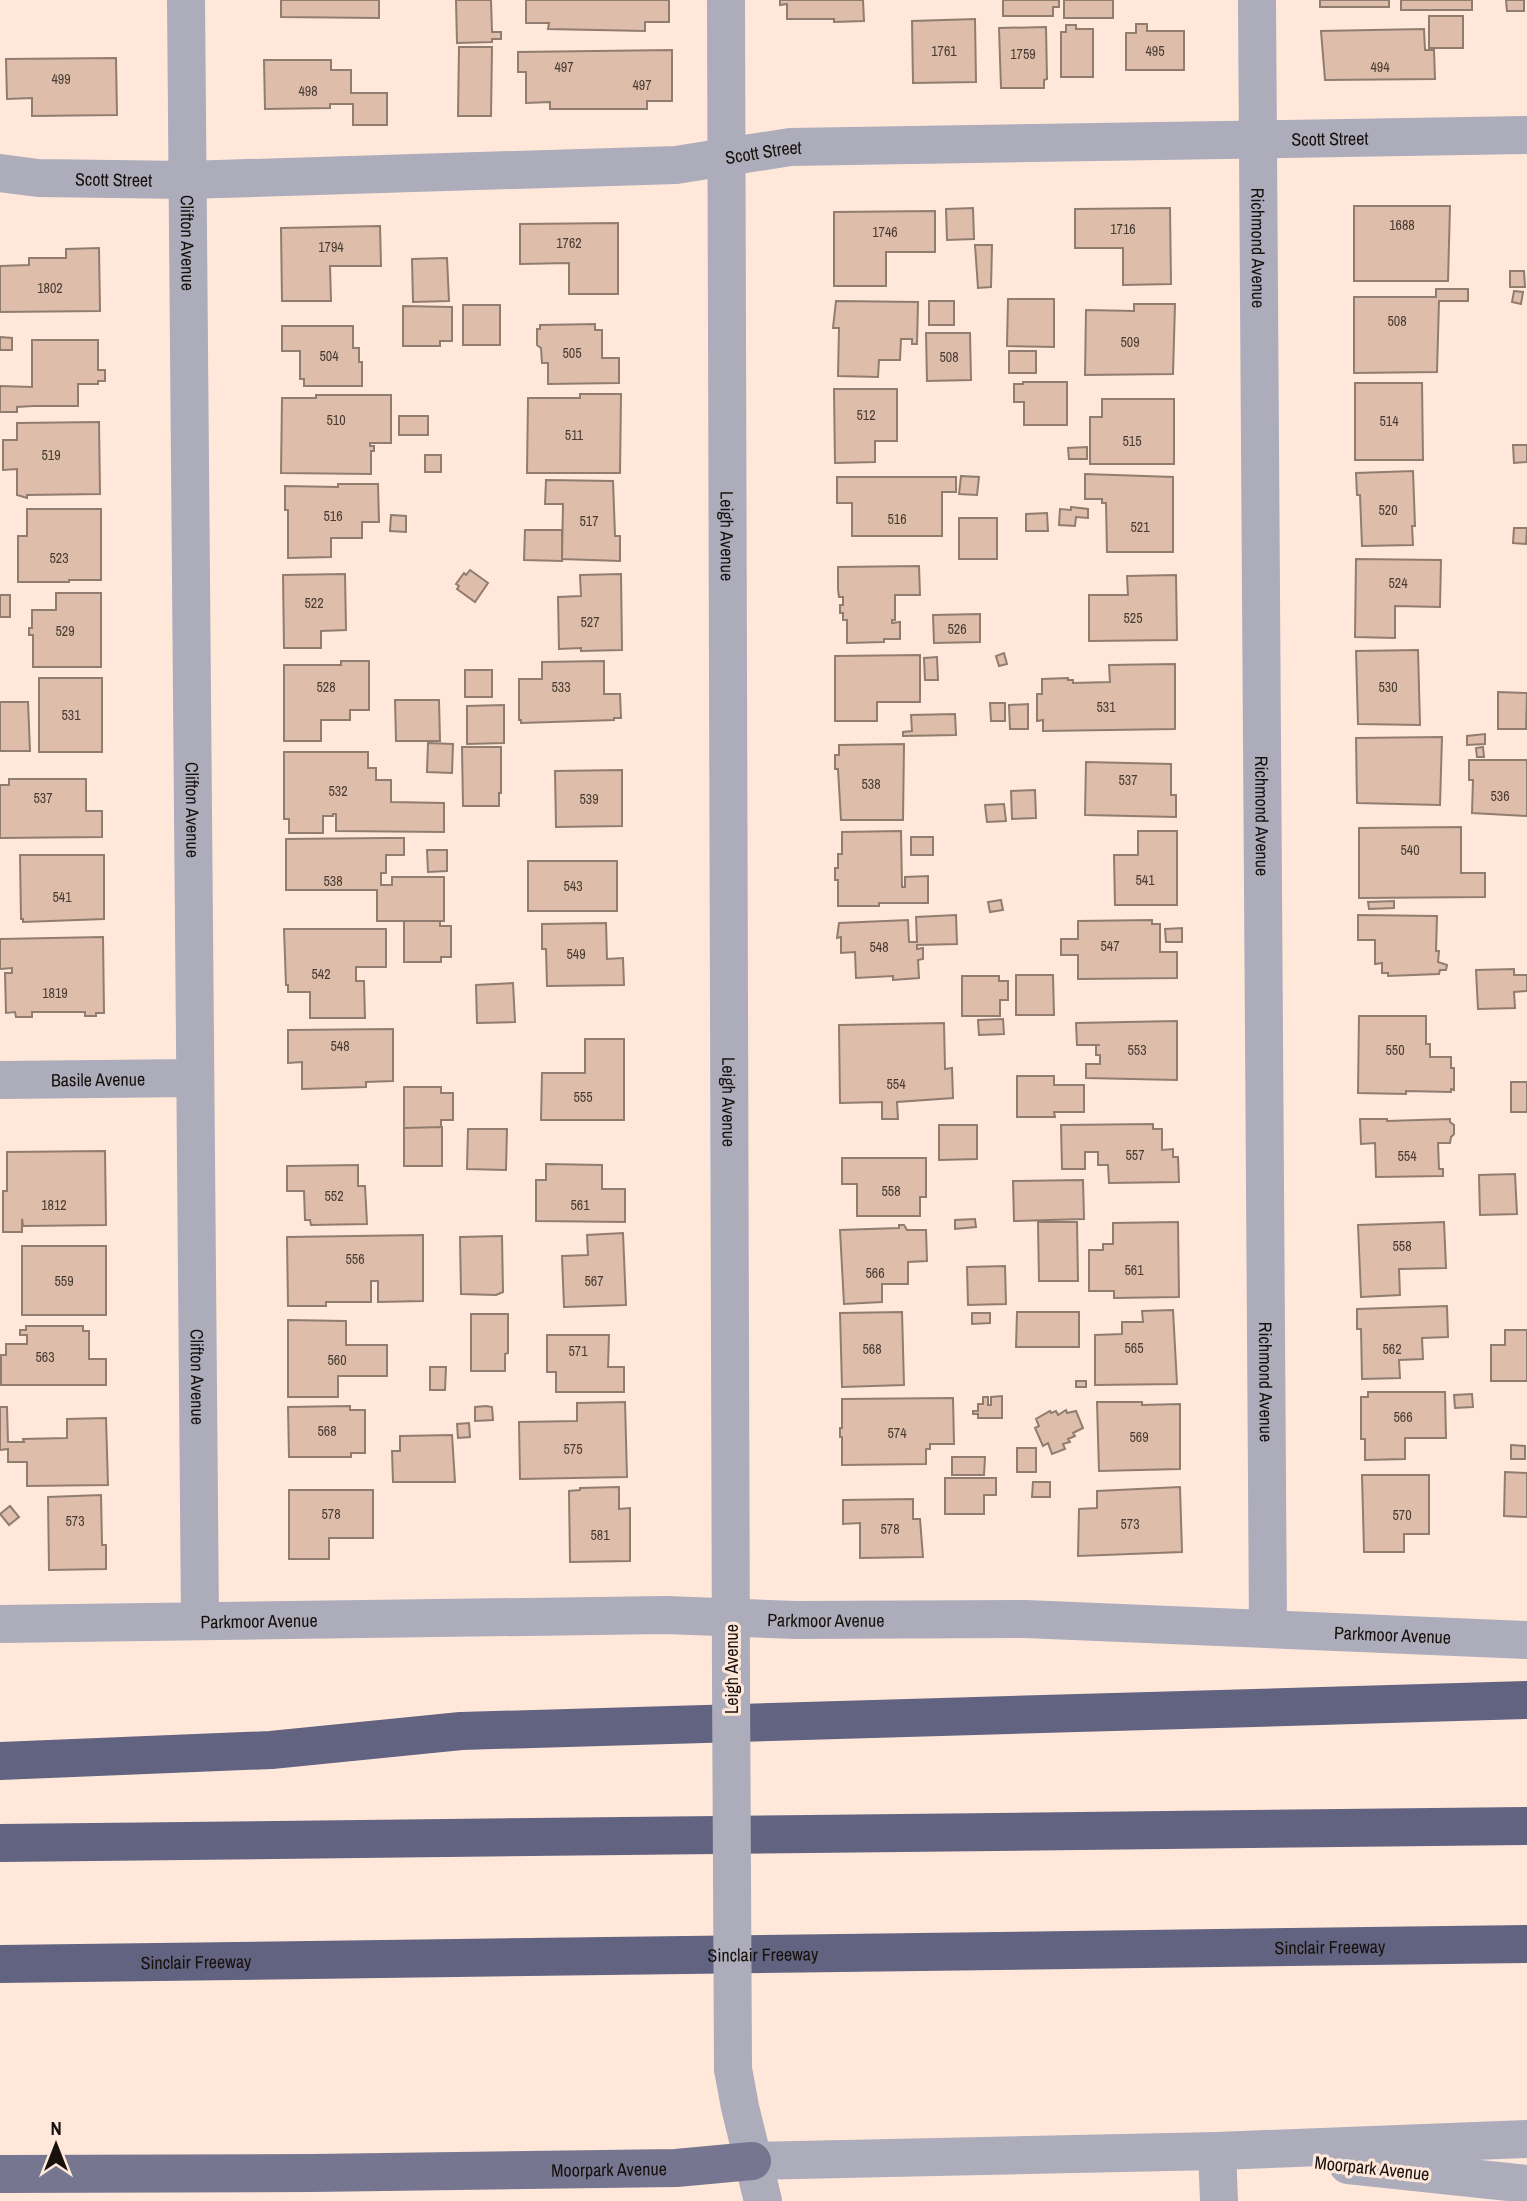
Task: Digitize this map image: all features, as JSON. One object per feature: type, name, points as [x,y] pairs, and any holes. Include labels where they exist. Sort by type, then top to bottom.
[{"type":"highway","points":[[0,1761],[271,1750],[461,1731],[1527,1700]]},
{"type":"highway","points":[[0,1843],[1527,1826]]},
{"type":"highway","name":"Sinclair Freeway","points":[[0,1964],[1527,1944]]},
{"type":"main road","name":"Moorpark Avenue","points":[[0,2174],[648,2169],[752,2161]]},
{"type":"street","name":"Clifton Avenue","points":[[186,0],[200,1621]]},
{"type":"street","name":"Leigh Avenue","points":[[726,0],[733,2069],[763,2201]]},
{"type":"street","name":"Richmond Avenue","points":[[1257,0],[1268,1629]]},
{"type":"street","name":"Scott Street","points":[[0,173],[38,178],[187,180],[676,165],[790,147],[1527,135]]},
{"type":"street","name":"Basile Avenue","points":[[0,1080],[195,1078]]},
{"type":"street","name":"Parkmoor Avenue","points":[[0,1624],[666,1615],[796,1620],[1025,1619],[1527,1640]]},
{"type":"street","name":"Moorpark Avenue","points":[[752,2161],[1217,2151],[1527,2138]]},
{"type":"street","name":"Moorpark Avenue","points":[[1217,2151],[1527,2184]]},
{"type":"street","points":[[1217,2151],[1219,2201]]},
{"type":"building","points":[[281,0],[379,0],[379,18],[281,17]]},
{"type":"building","points":[[456,0],[491,0],[492,32],[501,32],[501,39],[492,39],[492,42],[457,43]]},
{"type":"building","points":[[526,0],[669,0],[669,22],[645,22],[645,31],[548,29],[549,23],[526,23]]},
{"type":"building","points":[[780,0],[863,0],[864,21],[787,19],[787,4],[780,5]]},
{"type":"building","points":[[1003,0],[1059,0],[1059,7],[1053,7],[1053,16],[1003,16]]},
{"type":"building","points":[[1064,0],[1113,0],[1113,18],[1064,18]]},
{"type":"building","points":[[1320,0],[1389,0],[1389,7],[1320,7]]},
{"type":"building","points":[[1401,0],[1472,0],[1472,10],[1401,10]]},
{"type":"building","points":[[1506,0],[1524,0],[1524,11],[1507,11]]},
{"type":"building","points":[[1429,16],[1463,16],[1463,48],[1429,48]]},
{"type":"building","points":[[975,19],[976,82],[913,83],[912,21]]},
{"type":"building","points":[[1136,24],[1147,24],[1147,31],[1184,31],[1184,70],[1126,70],[1126,33],[1136,33]]},
{"type":"building","points":[[1066,25],[1076,25],[1076,29],[1093,29],[1093,77],[1061,77],[1061,32],[1066,32]]},
{"type":"building","points":[[1046,27],[1047,79],[1044,80],[1044,88],[1001,88],[999,28]]},
{"type":"building","points":[[1424,29],[1425,50],[1434,50],[1435,79],[1325,80],[1321,31]]},
{"type":"building","points":[[459,47],[492,47],[491,116],[458,116]]},
{"type":"building","points":[[672,50],[672,101],[647,101],[647,109],[550,109],[550,102],[526,103],[526,72],[518,72],[518,52]]},
{"type":"building","points":[[116,58],[117,115],[32,116],[32,98],[7,99],[6,59]]},
{"type":"building","points":[[264,60],[331,60],[331,70],[351,70],[351,93],[387,93],[387,125],[353,125],[353,104],[330,104],[330,108],[265,109]]},
{"type":"building","points":[[1354,206],[1450,206],[1448,281],[1354,281]]},
{"type":"building","points":[[973,208],[974,239],[947,240],[946,209]]},
{"type":"building","points":[[1170,208],[1171,284],[1123,285],[1123,248],[1075,248],[1075,209]]},
{"type":"building","points":[[935,211],[935,252],[886,252],[886,286],[834,286],[834,212]]},
{"type":"building","points":[[618,223],[618,294],[569,294],[569,263],[520,264],[520,224]]},
{"type":"building","points":[[380,226],[381,266],[330,266],[331,301],[282,301],[281,228]]},
{"type":"building","points":[[975,245],[992,245],[991,287],[978,288]]},
{"type":"building","points":[[99,248],[100,311],[0,312],[0,266],[29,265],[29,258],[66,258],[66,249]]},
{"type":"building","points":[[447,258],[449,301],[413,302],[412,259]]},
{"type":"building","points":[[1510,271],[1524,271],[1525,287],[1510,287]]},
{"type":"building","points":[[1436,289],[1468,289],[1468,301],[1439,301],[1437,372],[1354,373],[1354,297],[1436,297]]},
{"type":"building","points":[[1514,291],[1523,292],[1521,304],[1512,302]]},
{"type":"building","points":[[1008,299],[1054,299],[1054,347],[1007,346]]},
{"type":"building","points":[[836,301],[918,302],[917,344],[912,344],[912,339],[901,339],[900,360],[879,360],[878,377],[838,376],[839,328],[833,328]]},
{"type":"building","points":[[929,301],[954,301],[954,325],[929,325]]},
{"type":"building","points":[[1134,304],[1175,304],[1173,374],[1085,375],[1086,310],[1134,311]]},
{"type":"building","points":[[463,305],[500,305],[500,345],[463,345]]},
{"type":"building","points":[[403,306],[452,307],[452,341],[440,341],[440,346],[403,346]]},
{"type":"building","points":[[595,324],[595,330],[602,330],[602,358],[619,358],[619,383],[548,384],[548,363],[542,363],[541,348],[537,345],[537,329],[540,329],[540,325]]},
{"type":"building","points":[[282,326],[353,326],[353,348],[359,348],[359,362],[362,362],[362,386],[304,386],[304,379],[300,379],[300,351],[282,351]]},
{"type":"building","points":[[926,333],[970,333],[971,380],[927,381]]},
{"type":"building","points":[[0,337],[12,338],[12,350],[0,350]]},
{"type":"building","points":[[32,340],[98,340],[98,370],[105,370],[105,381],[98,381],[98,384],[78,384],[78,406],[17,407],[17,412],[0,412],[0,386],[32,387]]},
{"type":"building","points":[[1009,351],[1036,351],[1036,373],[1009,373]]},
{"type":"building","points":[[1067,382],[1067,425],[1024,425],[1024,402],[1014,402],[1014,384]]},
{"type":"building","points":[[1355,383],[1422,383],[1423,460],[1355,460]]},
{"type":"building","points":[[834,389],[897,389],[897,441],[875,441],[875,462],[835,463]]},
{"type":"building","points":[[580,394],[621,394],[620,473],[527,473],[528,398],[580,398]]},
{"type":"building","points":[[316,395],[391,395],[391,443],[370,443],[370,446],[374,446],[374,451],[371,451],[371,474],[281,473],[282,398],[316,398]]},
{"type":"building","points":[[1102,399],[1174,399],[1174,464],[1090,464],[1090,417],[1102,417]]},
{"type":"building","points":[[399,416],[428,416],[428,435],[399,435]]},
{"type":"building","points":[[99,422],[100,494],[27,495],[27,498],[17,495],[17,469],[3,470],[3,440],[17,440],[17,423]]},
{"type":"building","points":[[1513,445],[1527,445],[1527,462],[1514,463]]},
{"type":"building","points":[[1087,447],[1087,459],[1069,459],[1068,448]]},
{"type":"building","points":[[425,455],[441,455],[441,472],[425,472]]},
{"type":"building","points":[[1413,471],[1413,545],[1362,546],[1360,495],[1357,495],[1356,473]]},
{"type":"building","points":[[1085,474],[1173,477],[1173,552],[1107,552],[1106,503],[1102,503],[1102,499],[1085,499]]},
{"type":"building","points":[[961,476],[979,477],[977,495],[959,494]]},
{"type":"building","points":[[837,477],[956,477],[956,492],[942,492],[942,536],[852,536],[852,503],[837,503]]},
{"type":"building","points":[[546,480],[613,481],[615,536],[620,536],[620,561],[562,559],[563,504],[545,504]]},
{"type":"building","points":[[338,484],[378,484],[379,522],[362,522],[362,538],[331,538],[331,557],[288,558],[285,486],[338,487]]},
{"type":"building","points":[[1071,507],[1088,509],[1088,518],[1076,517],[1075,526],[1059,525],[1060,509],[1071,510]]},
{"type":"building","points":[[27,509],[101,509],[101,580],[18,582],[18,536],[27,536]]},
{"type":"building","points":[[1047,513],[1048,531],[1026,531],[1026,514]]},
{"type":"building","points":[[391,515],[406,516],[406,532],[390,531]]},
{"type":"building","points":[[959,518],[997,518],[997,559],[959,559]]},
{"type":"building","points":[[1514,528],[1527,528],[1526,544],[1513,543]]},
{"type":"building","points":[[525,530],[562,530],[562,561],[524,560]]},
{"type":"building","points":[[1356,559],[1441,560],[1440,607],[1395,606],[1395,638],[1355,637]]},
{"type":"building","points":[[919,566],[920,595],[895,595],[895,620],[892,620],[892,623],[900,622],[900,639],[847,643],[847,620],[843,620],[843,613],[840,613],[843,597],[839,597],[838,567]]},
{"type":"building","points":[[470,570],[488,583],[475,602],[457,589],[459,586],[456,584],[464,573],[466,575]]},
{"type":"building","points":[[345,574],[346,630],[321,631],[321,648],[284,648],[283,575]]},
{"type":"building","points":[[621,574],[622,650],[559,649],[558,597],[581,596],[580,575]]},
{"type":"building","points":[[1176,575],[1177,640],[1089,641],[1089,595],[1128,595],[1127,576]]},
{"type":"building","points":[[56,593],[101,593],[101,667],[33,667],[33,635],[29,635],[29,628],[32,628],[32,610],[56,610]]},
{"type":"building","points":[[0,595],[10,595],[10,617],[0,617]]},
{"type":"building","points":[[980,614],[980,642],[934,643],[933,615]]},
{"type":"building","points":[[1418,650],[1420,725],[1358,724],[1356,651]]},
{"type":"building","points":[[1004,653],[1007,664],[999,666],[996,656]]},
{"type":"building","points":[[920,655],[920,702],[877,702],[877,721],[835,721],[835,656]]},
{"type":"building","points":[[937,657],[938,680],[925,680],[924,658]]},
{"type":"building","points":[[341,661],[369,661],[369,710],[350,710],[350,720],[321,720],[321,741],[284,741],[284,665],[341,665]]},
{"type":"building","points":[[604,661],[604,694],[620,694],[621,718],[521,723],[519,679],[542,679],[542,662]]},
{"type":"building","points":[[1175,664],[1175,729],[1043,731],[1043,720],[1037,721],[1037,694],[1042,694],[1042,679],[1068,678],[1073,680],[1073,683],[1110,682],[1109,665]]},
{"type":"building","points":[[465,670],[492,670],[492,697],[465,697]]},
{"type":"building","points":[[39,678],[102,678],[102,752],[39,752]]},
{"type":"building","points":[[1498,692],[1527,693],[1526,729],[1498,729]]},
{"type":"building","points":[[395,700],[439,700],[440,741],[396,741]]},
{"type":"building","points":[[0,702],[28,702],[30,751],[0,751]]},
{"type":"building","points":[[990,703],[1005,703],[1005,721],[991,721]]},
{"type":"building","points":[[1028,704],[1028,729],[1010,729],[1009,705]]},
{"type":"building","points":[[504,705],[504,743],[467,744],[467,706]]},
{"type":"building","points":[[955,714],[956,735],[903,736],[903,732],[912,731],[911,715]]},
{"type":"building","points":[[1485,734],[1485,744],[1467,745],[1467,736]]},
{"type":"building","points":[[1442,737],[1440,805],[1357,803],[1356,738]]},
{"type":"building","points":[[428,743],[453,744],[452,773],[427,772]]},
{"type":"building","points":[[904,744],[903,820],[841,820],[838,769],[835,769],[835,755],[839,755],[839,745]]},
{"type":"building","points":[[462,747],[501,747],[499,806],[463,806]]},
{"type":"building","points":[[1483,747],[1484,757],[1477,757],[1476,748]]},
{"type":"building","points":[[284,752],[368,752],[368,768],[376,768],[376,780],[391,780],[391,802],[444,803],[444,832],[336,831],[336,814],[333,814],[323,816],[323,833],[289,833],[289,819],[284,819]]},
{"type":"building","points":[[1469,760],[1527,760],[1527,816],[1472,813],[1473,780],[1469,780]]},
{"type":"building","points":[[1086,762],[1171,764],[1171,795],[1176,795],[1176,817],[1085,815]]},
{"type":"building","points":[[622,770],[622,826],[556,827],[555,771]]},
{"type":"building","points":[[9,779],[86,779],[86,811],[102,811],[102,837],[0,838],[0,785],[9,785]]},
{"type":"building","points":[[1035,790],[1036,818],[1012,819],[1011,791]]},
{"type":"building","points":[[1004,804],[1006,821],[987,822],[985,805]]},
{"type":"building","points":[[1461,827],[1461,873],[1485,873],[1485,897],[1359,898],[1359,828]]},
{"type":"building","points":[[901,831],[902,887],[905,887],[905,877],[928,876],[928,903],[838,906],[835,868],[838,868],[838,854],[842,854],[842,832]]},
{"type":"building","points":[[1138,831],[1177,831],[1177,905],[1115,905],[1114,855],[1138,855]]},
{"type":"building","points":[[911,837],[933,837],[933,855],[911,855]]},
{"type":"building","points":[[404,838],[404,855],[386,855],[386,873],[381,873],[381,885],[392,885],[392,877],[444,877],[444,921],[377,921],[377,890],[286,890],[286,839]]},
{"type":"building","points":[[427,850],[447,850],[447,871],[428,872]]},
{"type":"building","points":[[20,855],[104,855],[104,919],[23,922]]},
{"type":"building","points":[[528,861],[617,861],[617,911],[528,911]]},
{"type":"building","points":[[1001,900],[1003,910],[990,912],[988,902]]},
{"type":"building","points":[[1394,901],[1394,908],[1369,909],[1368,902]]},
{"type":"building","points":[[956,915],[957,944],[917,945],[917,949],[923,948],[923,959],[918,960],[919,978],[856,978],[855,952],[841,953],[841,937],[837,938],[839,923],[908,920],[909,942],[917,942],[916,917]]},
{"type":"building","points":[[1358,915],[1437,916],[1436,951],[1439,951],[1438,962],[1447,965],[1446,970],[1440,970],[1439,974],[1388,976],[1388,973],[1382,973],[1382,963],[1375,964],[1375,940],[1358,940]]},
{"type":"building","points":[[1152,920],[1152,924],[1160,924],[1160,952],[1177,952],[1177,978],[1078,979],[1078,955],[1061,955],[1061,939],[1078,939],[1078,921]]},
{"type":"building","points":[[404,921],[440,921],[440,926],[451,926],[451,957],[441,957],[441,962],[404,962]]},
{"type":"building","points":[[606,923],[607,959],[623,958],[624,985],[547,986],[542,924]]},
{"type":"building","points":[[1182,928],[1182,942],[1166,942],[1165,929]]},
{"type":"building","points":[[284,929],[386,929],[386,967],[356,967],[356,981],[364,981],[365,1018],[310,1018],[310,992],[288,992]]},
{"type":"building","points":[[103,937],[104,1013],[85,1016],[85,1012],[32,1012],[32,1017],[16,1017],[15,1012],[6,1013],[5,973],[12,973],[12,968],[0,969],[0,939]]},
{"type":"building","points":[[1514,969],[1514,975],[1527,975],[1527,991],[1514,992],[1515,1008],[1478,1009],[1476,970]]},
{"type":"building","points":[[1016,975],[1053,975],[1054,1015],[1016,1015]]},
{"type":"building","points":[[962,976],[999,976],[999,981],[1008,981],[1008,1000],[1000,1000],[1000,1016],[962,1016]]},
{"type":"building","points":[[513,983],[515,1022],[477,1023],[476,985]]},
{"type":"building","points":[[1359,1016],[1426,1016],[1426,1044],[1430,1044],[1430,1057],[1451,1057],[1454,1090],[1406,1091],[1406,1094],[1358,1093]]},
{"type":"building","points":[[1003,1019],[1004,1034],[979,1035],[978,1020]]},
{"type":"building","points":[[1177,1021],[1177,1080],[1086,1078],[1086,1064],[1100,1064],[1096,1045],[1077,1045],[1076,1023]]},
{"type":"building","points":[[944,1023],[945,1069],[952,1068],[953,1098],[897,1102],[898,1119],[882,1119],[882,1102],[840,1103],[839,1025]]},
{"type":"building","points":[[393,1029],[393,1081],[366,1082],[366,1087],[302,1089],[302,1062],[288,1063],[288,1030]]},
{"type":"building","points":[[585,1039],[624,1039],[624,1120],[541,1120],[542,1073],[585,1073]]},
{"type":"building","points":[[1017,1076],[1054,1076],[1054,1085],[1084,1085],[1084,1112],[1054,1112],[1055,1117],[1017,1117]]},
{"type":"building","points":[[1511,1082],[1527,1082],[1527,1112],[1511,1112]]},
{"type":"building","points":[[404,1087],[441,1087],[441,1093],[453,1093],[453,1120],[441,1120],[441,1127],[404,1128]]},
{"type":"building","points":[[1360,1119],[1450,1119],[1454,1125],[1454,1134],[1450,1143],[1438,1143],[1439,1169],[1443,1169],[1443,1176],[1376,1177],[1375,1143],[1361,1144]]},
{"type":"building","points":[[1153,1124],[1153,1129],[1162,1129],[1162,1150],[1173,1149],[1173,1157],[1178,1157],[1179,1182],[1109,1183],[1108,1165],[1098,1165],[1098,1152],[1085,1152],[1085,1169],[1062,1169],[1061,1125]]},
{"type":"building","points":[[939,1125],[977,1125],[977,1159],[939,1160]]},
{"type":"building","points":[[442,1127],[442,1166],[404,1166],[404,1128]]},
{"type":"building","points":[[468,1129],[507,1129],[506,1170],[467,1169]]},
{"type":"building","points":[[105,1151],[106,1225],[23,1226],[22,1219],[22,1232],[3,1232],[7,1152]]},
{"type":"building","points":[[842,1158],[926,1158],[926,1197],[920,1197],[920,1216],[857,1216],[857,1184],[842,1184]]},
{"type":"building","points":[[546,1164],[602,1165],[602,1189],[625,1189],[625,1222],[536,1221],[536,1180],[546,1180]]},
{"type":"building","points":[[358,1165],[358,1186],[365,1186],[367,1224],[311,1225],[310,1220],[305,1220],[304,1191],[287,1191],[287,1166]]},
{"type":"building","points":[[1515,1174],[1517,1214],[1480,1215],[1479,1175]]},
{"type":"building","points":[[1083,1180],[1084,1219],[1014,1221],[1013,1181]]},
{"type":"building","points":[[975,1219],[976,1227],[955,1229],[955,1220]]},
{"type":"building","points":[[1038,1222],[1077,1222],[1078,1281],[1039,1281]]},
{"type":"building","points":[[1178,1222],[1179,1297],[1114,1298],[1114,1291],[1089,1291],[1089,1250],[1103,1250],[1103,1244],[1113,1244],[1113,1223]]},
{"type":"building","points":[[1444,1222],[1446,1268],[1399,1269],[1400,1295],[1361,1297],[1358,1225]]},
{"type":"building","points":[[899,1225],[904,1225],[907,1230],[926,1230],[927,1261],[908,1262],[908,1284],[882,1284],[882,1302],[844,1304],[840,1230],[899,1228]]},
{"type":"building","points":[[623,1233],[626,1305],[564,1307],[562,1256],[588,1255],[587,1235]]},
{"type":"building","points":[[423,1235],[423,1301],[378,1302],[378,1281],[371,1281],[371,1302],[326,1302],[326,1306],[288,1306],[287,1237]]},
{"type":"building","points":[[502,1236],[503,1292],[496,1295],[461,1294],[460,1237]]},
{"type":"building","points":[[22,1246],[106,1246],[106,1315],[22,1315]]},
{"type":"building","points":[[1005,1266],[1006,1304],[968,1305],[967,1267]]},
{"type":"building","points":[[1447,1306],[1448,1337],[1422,1338],[1423,1359],[1399,1360],[1400,1378],[1362,1379],[1361,1329],[1357,1329],[1357,1309]]},
{"type":"building","points":[[1173,1310],[1177,1384],[1095,1385],[1095,1335],[1122,1334],[1122,1322],[1143,1322],[1142,1311]]},
{"type":"building","points":[[902,1312],[904,1385],[842,1387],[840,1313]]},
{"type":"building","points":[[1017,1312],[1079,1312],[1079,1347],[1016,1347]]},
{"type":"building","points":[[972,1313],[990,1313],[990,1323],[972,1324]]},
{"type":"building","points":[[471,1314],[508,1314],[505,1371],[471,1371]]},
{"type":"building","points":[[288,1320],[346,1321],[346,1345],[387,1345],[387,1376],[338,1376],[338,1397],[288,1397]]},
{"type":"building","points":[[26,1326],[83,1326],[83,1331],[89,1331],[89,1359],[106,1359],[106,1385],[1,1385],[1,1355],[6,1355],[6,1344],[27,1344],[27,1335],[20,1335],[20,1330],[26,1330]]},
{"type":"building","points":[[1505,1330],[1527,1330],[1527,1381],[1491,1381],[1491,1345],[1505,1345]]},
{"type":"building","points":[[547,1335],[609,1335],[608,1367],[624,1367],[624,1392],[556,1392],[556,1372],[547,1372]]},
{"type":"building","points":[[430,1367],[446,1367],[445,1390],[430,1390]]},
{"type":"building","points":[[1076,1381],[1086,1381],[1086,1387],[1076,1387]]},
{"type":"building","points":[[1368,1392],[1445,1392],[1446,1438],[1405,1438],[1405,1459],[1365,1460],[1365,1439],[1361,1439],[1361,1397],[1368,1397]]},
{"type":"building","points":[[1472,1394],[1473,1407],[1455,1408],[1454,1395]]},
{"type":"building","points":[[1002,1396],[1002,1418],[978,1418],[978,1414],[973,1414],[973,1411],[978,1411],[978,1404],[983,1404],[983,1397],[988,1397],[988,1405],[991,1405],[991,1397]]},
{"type":"building","points":[[953,1398],[954,1444],[930,1444],[930,1449],[926,1449],[926,1464],[842,1465],[842,1399]]},
{"type":"building","points":[[625,1402],[627,1477],[520,1479],[519,1422],[577,1421],[577,1403]]},
{"type":"building","points":[[1097,1402],[1180,1404],[1180,1469],[1099,1471]]},
{"type":"building","points":[[350,1406],[350,1410],[365,1410],[365,1453],[351,1453],[351,1457],[289,1457],[288,1407]]},
{"type":"building","points":[[0,1407],[7,1407],[8,1442],[67,1438],[67,1419],[106,1418],[108,1485],[27,1486],[27,1462],[8,1462],[8,1449],[0,1450]]},
{"type":"building","points":[[475,1407],[492,1407],[493,1420],[475,1421]]},
{"type":"building","points":[[1066,1410],[1067,1413],[1076,1411],[1083,1428],[1073,1433],[1075,1436],[1068,1439],[1070,1442],[1063,1444],[1065,1449],[1052,1454],[1048,1443],[1043,1446],[1035,1428],[1039,1426],[1036,1419],[1050,1411],[1056,1411],[1058,1415]]},
{"type":"building","points":[[469,1423],[470,1437],[458,1438],[457,1424]]},
{"type":"building","points":[[452,1435],[455,1482],[393,1482],[392,1451],[400,1451],[400,1436]]},
{"type":"building","points":[[1511,1445],[1525,1446],[1525,1459],[1511,1459]]},
{"type":"building","points":[[1017,1448],[1036,1448],[1036,1472],[1017,1472]]},
{"type":"building","points":[[952,1457],[985,1457],[984,1475],[952,1475]]},
{"type":"building","points":[[1505,1472],[1527,1473],[1527,1517],[1504,1516]]},
{"type":"building","points":[[1362,1475],[1429,1475],[1429,1534],[1404,1534],[1404,1552],[1364,1552]]},
{"type":"building","points":[[945,1478],[996,1478],[996,1495],[984,1495],[984,1514],[945,1514]]},
{"type":"building","points":[[1033,1482],[1050,1482],[1050,1497],[1032,1497]]},
{"type":"building","points":[[619,1487],[619,1509],[630,1508],[630,1561],[570,1562],[569,1491],[580,1488]]},
{"type":"building","points":[[1180,1487],[1182,1552],[1078,1556],[1079,1509],[1097,1508],[1097,1491]]},
{"type":"building","points":[[289,1490],[373,1490],[373,1538],[329,1538],[329,1559],[289,1559]]},
{"type":"building","points":[[101,1495],[102,1545],[106,1545],[106,1569],[49,1570],[48,1497]]},
{"type":"building","points":[[913,1499],[913,1519],[920,1519],[923,1557],[860,1558],[860,1523],[843,1524],[843,1500]]},
{"type":"building","points":[[10,1506],[19,1517],[9,1525],[0,1514]]}]
